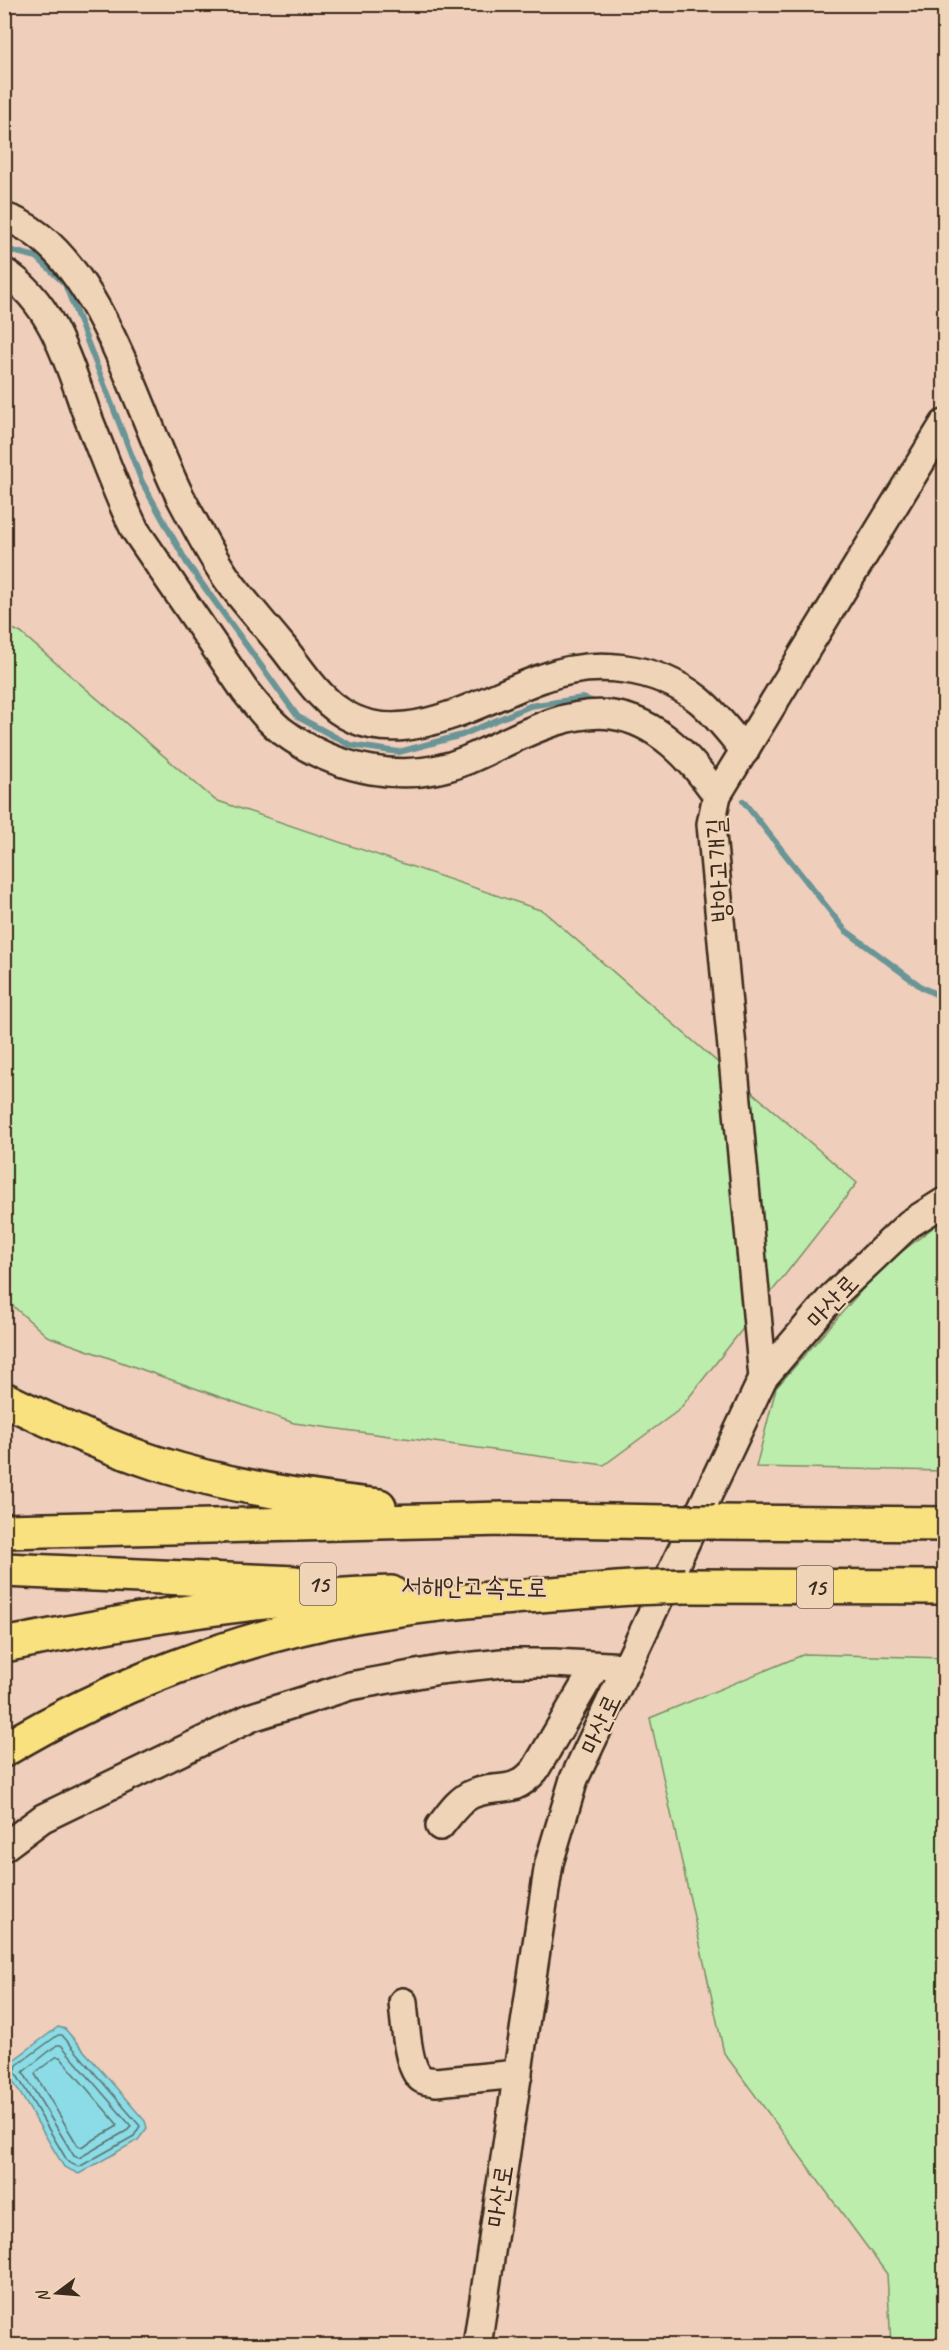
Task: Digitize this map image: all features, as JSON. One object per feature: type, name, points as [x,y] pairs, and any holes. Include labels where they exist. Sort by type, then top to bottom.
[{"type":"highway","points":[[4,1399],[109,1446],[157,1463],[229,1481],[356,1503],[503,1519]]},
{"type":"highway","points":[[4,1531],[503,1519],[945,1524]]},
{"type":"highway","name":"서해안고속도로","points":[[4,1570],[344,1585],[632,1588],[685,1586],[945,1587]]},
{"type":"highway","points":[[4,1645],[133,1620],[321,1596],[632,1588]]},
{"type":"highway","points":[[4,1750],[113,1693],[195,1661],[282,1634],[355,1616],[400,1610],[481,1600],[632,1588]]},
{"type":"street","points":[[4,217],[25,226],[44,239],[76,272],[126,369],[182,500],[227,579],[322,696],[344,715],[358,722],[403,727],[456,715],[543,678],[572,670],[617,667],[643,672],[666,680],[699,700],[745,751]]},
{"type":"street","points":[[4,272],[25,287],[50,322],[122,503],[135,530],[245,692],[263,714],[283,732],[316,752],[351,766],[373,771],[402,773],[429,771],[451,766],[565,718],[590,714],[613,715],[634,720],[670,743],[688,757],[717,795]]},
{"type":"street","name":"방아고개길","points":[[762,1378],[711,824],[717,795],[945,424]]},
{"type":"street","name":"마산로","points":[[477,2346],[549,1863],[574,1779],[762,1378],[833,1296],[909,1224],[945,1202]]},
{"type":"street","points":[[4,1847],[44,1818],[252,1717],[350,1686],[502,1663],[626,1667]]},
{"type":"street","points":[[440,1826],[455,1807],[471,1795],[507,1789],[527,1779],[535,1770],[596,1666]]},
{"type":"street","points":[[403,2002],[411,2061],[416,2073],[423,2080],[436,2082],[518,2074]]},
{"type":"green space","points":[[5,625],[21,633],[215,800],[543,911],[857,1183],[679,1410],[604,1465],[294,1423],[47,1336],[5,1299]]},
{"type":"green space","points":[[944,1219],[944,1471],[756,1467],[776,1388],[881,1268]]},
{"type":"green space","points":[[805,1654],[944,1658],[944,2338],[891,2345],[887,2274],[724,2053],[650,1718]]},
{"type":"water","points":[[58,2027],[65,2029],[145,2121],[147,2128],[138,2140],[79,2174],[64,2167],[8,2073],[11,2062]]},
{"type":"waterway","points":[[4,249],[37,257],[65,284],[142,482],[187,563],[298,717],[350,745],[399,752],[462,735],[530,706],[583,698],[598,703]]},
{"type":"waterway","points":[[743,801],[845,930],[923,988],[944,998]]}]
